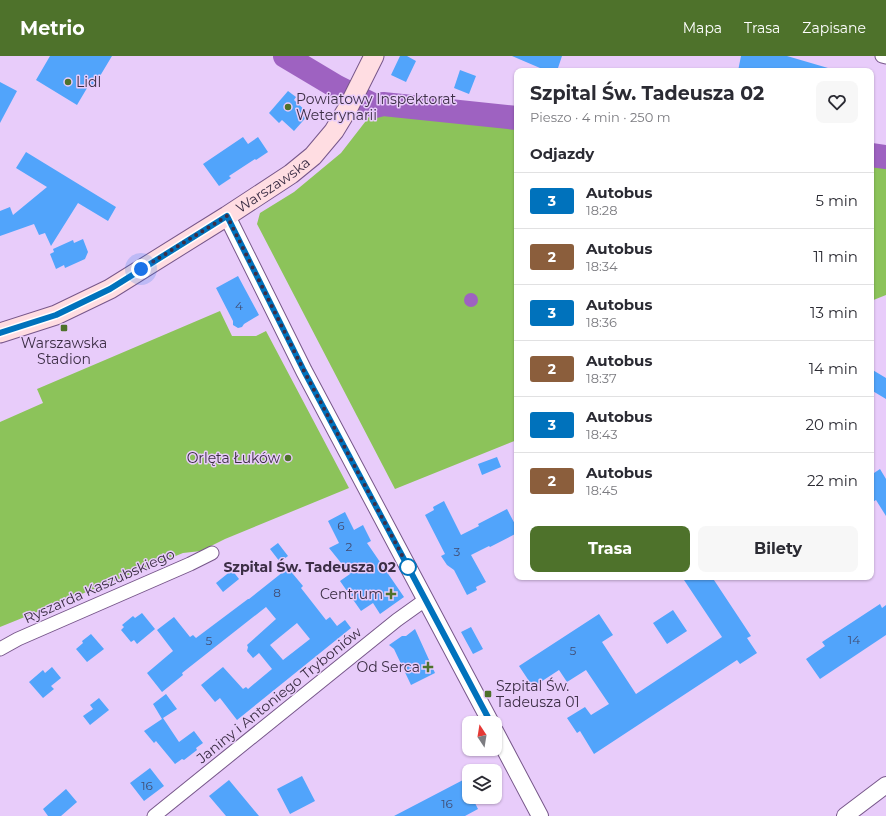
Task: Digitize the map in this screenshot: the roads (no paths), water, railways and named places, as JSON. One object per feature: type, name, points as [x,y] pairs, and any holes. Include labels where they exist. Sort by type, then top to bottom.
[{"type":"main road","name":"Warszawska","points":[[0,333],[56,315],[110,289],[291,174],[313,156],[334,131],[348,108],[374,56]]},
{"type":"street","points":[[882,56],[886,57]]},
{"type":"street","points":[[227,216],[304,371],[487,716]]},
{"type":"street","name":"Ryszarda Kaszubskiego","points":[[0,649],[18,639],[212,553]]},
{"type":"street","name":"Janiny i Antoniego Tryboniów","points":[[154,816],[397,620],[425,600]]},
{"type":"street","points":[[502,744],[540,816]]},
{"type":"street","points":[[846,816],[886,785]]},
{"type":"waterway","points":[[285,56],[337,87],[375,106],[383,104],[514,118]]},
{"type":"waterway","points":[[874,155],[886,157]]},
{"type":"place","name":"Lidl","points":[[68,82]]},
{"type":"place","name":"Powiatowy Inspektorat Weterynarii","points":[[288,107]]},
{"type":"place","name":"Warszawska Stadion","points":[[64,328]]},
{"type":"place","name":"Orlęta Łuków","points":[[288,458]]},
{"type":"place","name":"Szpital Św. Tadeusza 02","points":[[408,567]]},
{"type":"place","name":"Centrum","points":[[391,594]]},
{"type":"place","name":"Od Serca","points":[[428,667]]},
{"type":"place","name":"Szpital Św. Tadeusza 01","points":[[488,694]]}]
